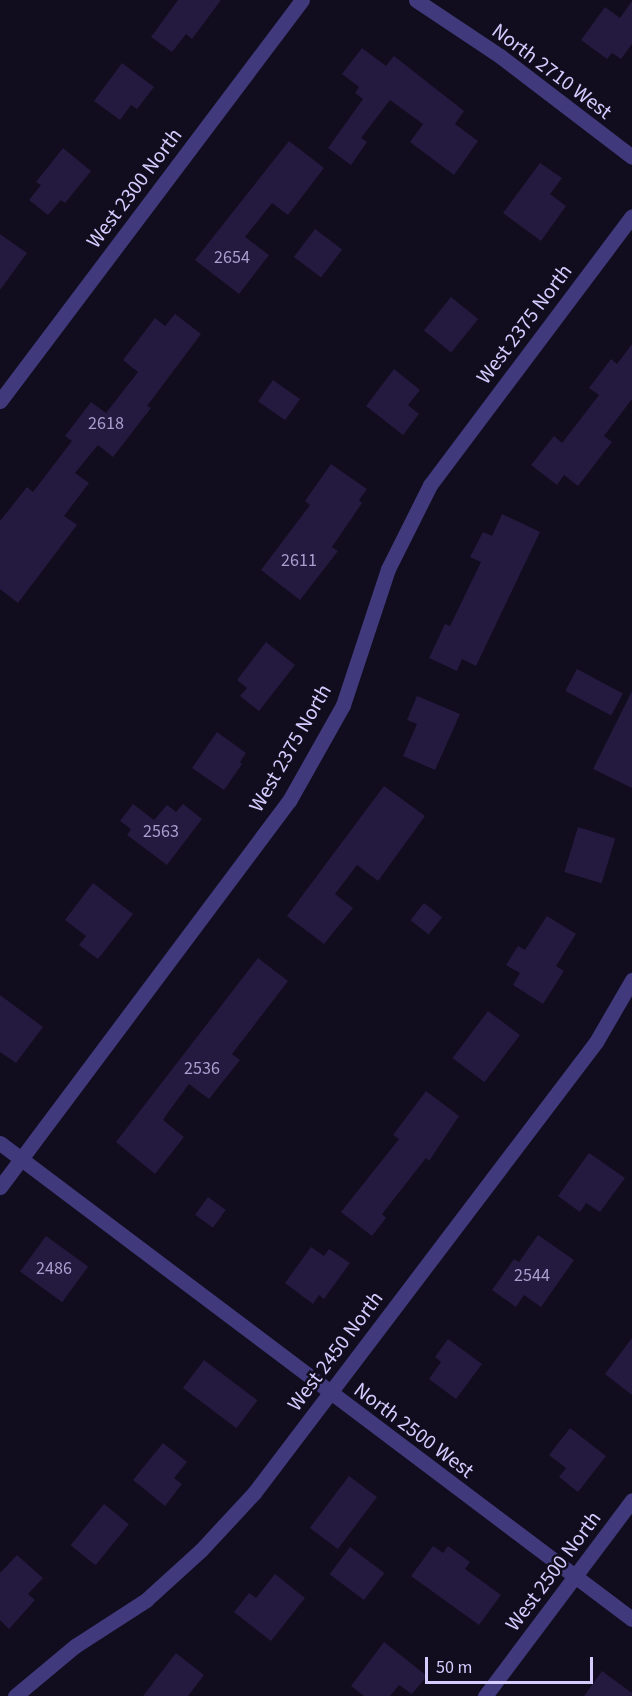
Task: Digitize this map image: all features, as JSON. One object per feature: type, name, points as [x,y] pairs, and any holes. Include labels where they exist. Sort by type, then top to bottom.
[{"type":"street","name":"West 2300 North","points":[[0,401],[302,0]]},
{"type":"street","name":"North 2710 West","points":[[416,0],[500,56],[632,157]]},
{"type":"street","name":"West 2375 North","points":[[0,1187],[289,801],[343,705],[388,569],[429,485],[632,216]]},
{"type":"street","name":"West 2450 North","points":[[15,1696],[75,1646],[146,1600],[201,1550],[254,1493],[596,1042],[632,980]]},
{"type":"street","name":"North 2500 West","points":[[0,1143],[632,1618]]},
{"type":"street","name":"West 2500 North","points":[[485,1696],[632,1500]]},
{"type":"building","points":[[178,0],[221,0],[192,39],[186,34],[172,52],[151,37]]},
{"type":"building","points":[[632,1],[632,44],[621,59],[612,53],[607,59],[581,40],[605,7],[620,18]]},
{"type":"building","points":[[362,48],[386,66],[394,56],[464,111],[455,124],[478,141],[454,175],[410,142],[423,124],[390,100],[361,138],[367,142],[351,165],[328,148],[363,99],[355,93],[359,87],[342,74]]},
{"type":"building","points":[[122,63],[154,87],[137,109],[131,105],[120,120],[94,101]]},
{"type":"building","points":[[289,141],[324,168],[288,215],[272,203],[245,237],[269,255],[239,294],[195,260]]},
{"type":"building","points":[[63,148],[91,171],[65,203],[61,200],[48,215],[29,200],[41,185],[36,182]]},
{"type":"building","points":[[540,163],[562,178],[550,194],[566,206],[541,241],[503,213]]},
{"type":"building","points":[[315,229],[342,249],[321,277],[294,257]]},
{"type":"building","points":[[0,234],[27,253],[0,290]]},
{"type":"building","points":[[451,297],[478,319],[451,352],[424,330]]},
{"type":"building","points":[[175,314],[201,334],[147,406],[151,408],[113,457],[98,445],[75,473],[89,483],[64,516],[77,525],[18,603],[0,589],[0,521],[27,487],[33,492],[72,441],[65,436],[91,402],[106,413],[138,372],[123,360],[155,318],[165,326]]},
{"type":"building","points":[[632,344],[632,399],[604,436],[612,442],[578,486],[564,475],[557,485],[531,465],[554,436],[562,443],[599,395],[589,388],[611,359],[617,364]]},
{"type":"building","points":[[394,369],[420,390],[408,405],[419,414],[403,435],[366,406]]},
{"type":"building","points":[[273,380],[300,399],[285,420],[258,401]]},
{"type":"building","points":[[331,464],[367,489],[359,500],[362,503],[332,547],[338,551],[300,600],[261,570],[310,505],[305,501]]},
{"type":"building","points":[[502,514],[540,532],[476,666],[462,659],[457,671],[429,658],[445,624],[450,626],[481,562],[470,557],[483,532],[492,536]]},
{"type":"building","points":[[266,642],[295,665],[259,711],[240,696],[247,688],[237,680]]},
{"type":"building","points":[[577,669],[623,693],[611,715],[565,691]]},
{"type":"building","points":[[632,691],[632,788],[593,769]]},
{"type":"building","points":[[417,696],[460,714],[435,770],[403,756],[417,724],[407,720]]},
{"type":"building","points":[[217,732],[246,753],[240,762],[242,764],[224,790],[192,768]]},
{"type":"building","points":[[384,786],[425,816],[378,881],[357,865],[335,894],[353,908],[324,944],[287,916]]},
{"type":"building","points":[[133,804],[154,820],[167,805],[176,812],[183,804],[202,819],[167,865],[127,835],[131,829],[120,821]]},
{"type":"building","points":[[578,827],[615,838],[602,883],[564,872]]},
{"type":"building","points":[[93,883],[133,914],[98,959],[79,945],[86,936],[65,920]]},
{"type":"building","points":[[424,903],[442,917],[429,934],[410,920]]},
{"type":"building","points":[[547,916],[576,934],[556,966],[564,971],[543,1004],[513,985],[520,973],[506,965],[518,946],[525,950]]},
{"type":"building","points":[[258,958],[288,981],[232,1054],[240,1060],[209,1099],[189,1084],[169,1111],[163,1120],[184,1137],[155,1174],[116,1142]]},
{"type":"building","points":[[0,995],[43,1027],[16,1063],[0,1052]]},
{"type":"building","points":[[488,1011],[520,1035],[484,1082],[452,1058]]},
{"type":"building","points":[[426,1091],[459,1116],[429,1161],[426,1158],[382,1214],[386,1218],[372,1236],[341,1212],[399,1139],[393,1135]]},
{"type":"building","points":[[589,1153],[625,1178],[600,1212],[586,1203],[580,1212],[558,1196]]},
{"type":"building","points":[[208,1197],[226,1210],[213,1228],[195,1215]]},
{"type":"building","points":[[538,1235],[574,1260],[541,1307],[524,1295],[516,1307],[492,1290],[514,1259],[519,1262]]},
{"type":"building","points":[[46,1236],[88,1267],[62,1302],[20,1272]]},
{"type":"building","points":[[311,1247],[324,1256],[329,1249],[350,1263],[324,1299],[319,1295],[313,1304],[285,1283]]},
{"type":"building","points":[[632,1338],[632,1395],[605,1374]]},
{"type":"building","points":[[448,1339],[482,1364],[456,1399],[429,1379],[441,1362],[435,1357]]},
{"type":"building","points":[[204,1360],[258,1400],[236,1428],[183,1388]]},
{"type":"building","points":[[570,1428],[606,1456],[578,1492],[559,1477],[566,1468],[549,1455]]},
{"type":"building","points":[[163,1443],[187,1462],[174,1478],[182,1484],[165,1506],[133,1480]]},
{"type":"building","points":[[349,1476],[377,1497],[338,1549],[310,1528]]},
{"type":"building","points":[[104,1504],[129,1524],[96,1565],[71,1545]]},
{"type":"building","points":[[433,1546],[443,1553],[448,1546],[470,1562],[465,1569],[501,1595],[479,1625],[411,1576]]},
{"type":"building","points":[[350,1547],[384,1573],[364,1600],[330,1574]]},
{"type":"building","points":[[17,1555],[43,1578],[28,1594],[35,1600],[9,1629],[0,1620],[0,1573]]},
{"type":"building","points":[[275,1574],[305,1598],[271,1641],[234,1612],[249,1593],[256,1598]]},
{"type":"building","points":[[384,1642],[427,1676],[412,1694],[399,1685],[390,1696],[364,1696],[351,1686]]},
{"type":"building","points":[[176,1653],[204,1675],[188,1696],[143,1696]]},
{"type":"building","points":[[602,1671],[632,1693],[632,1696],[584,1696]]}]
